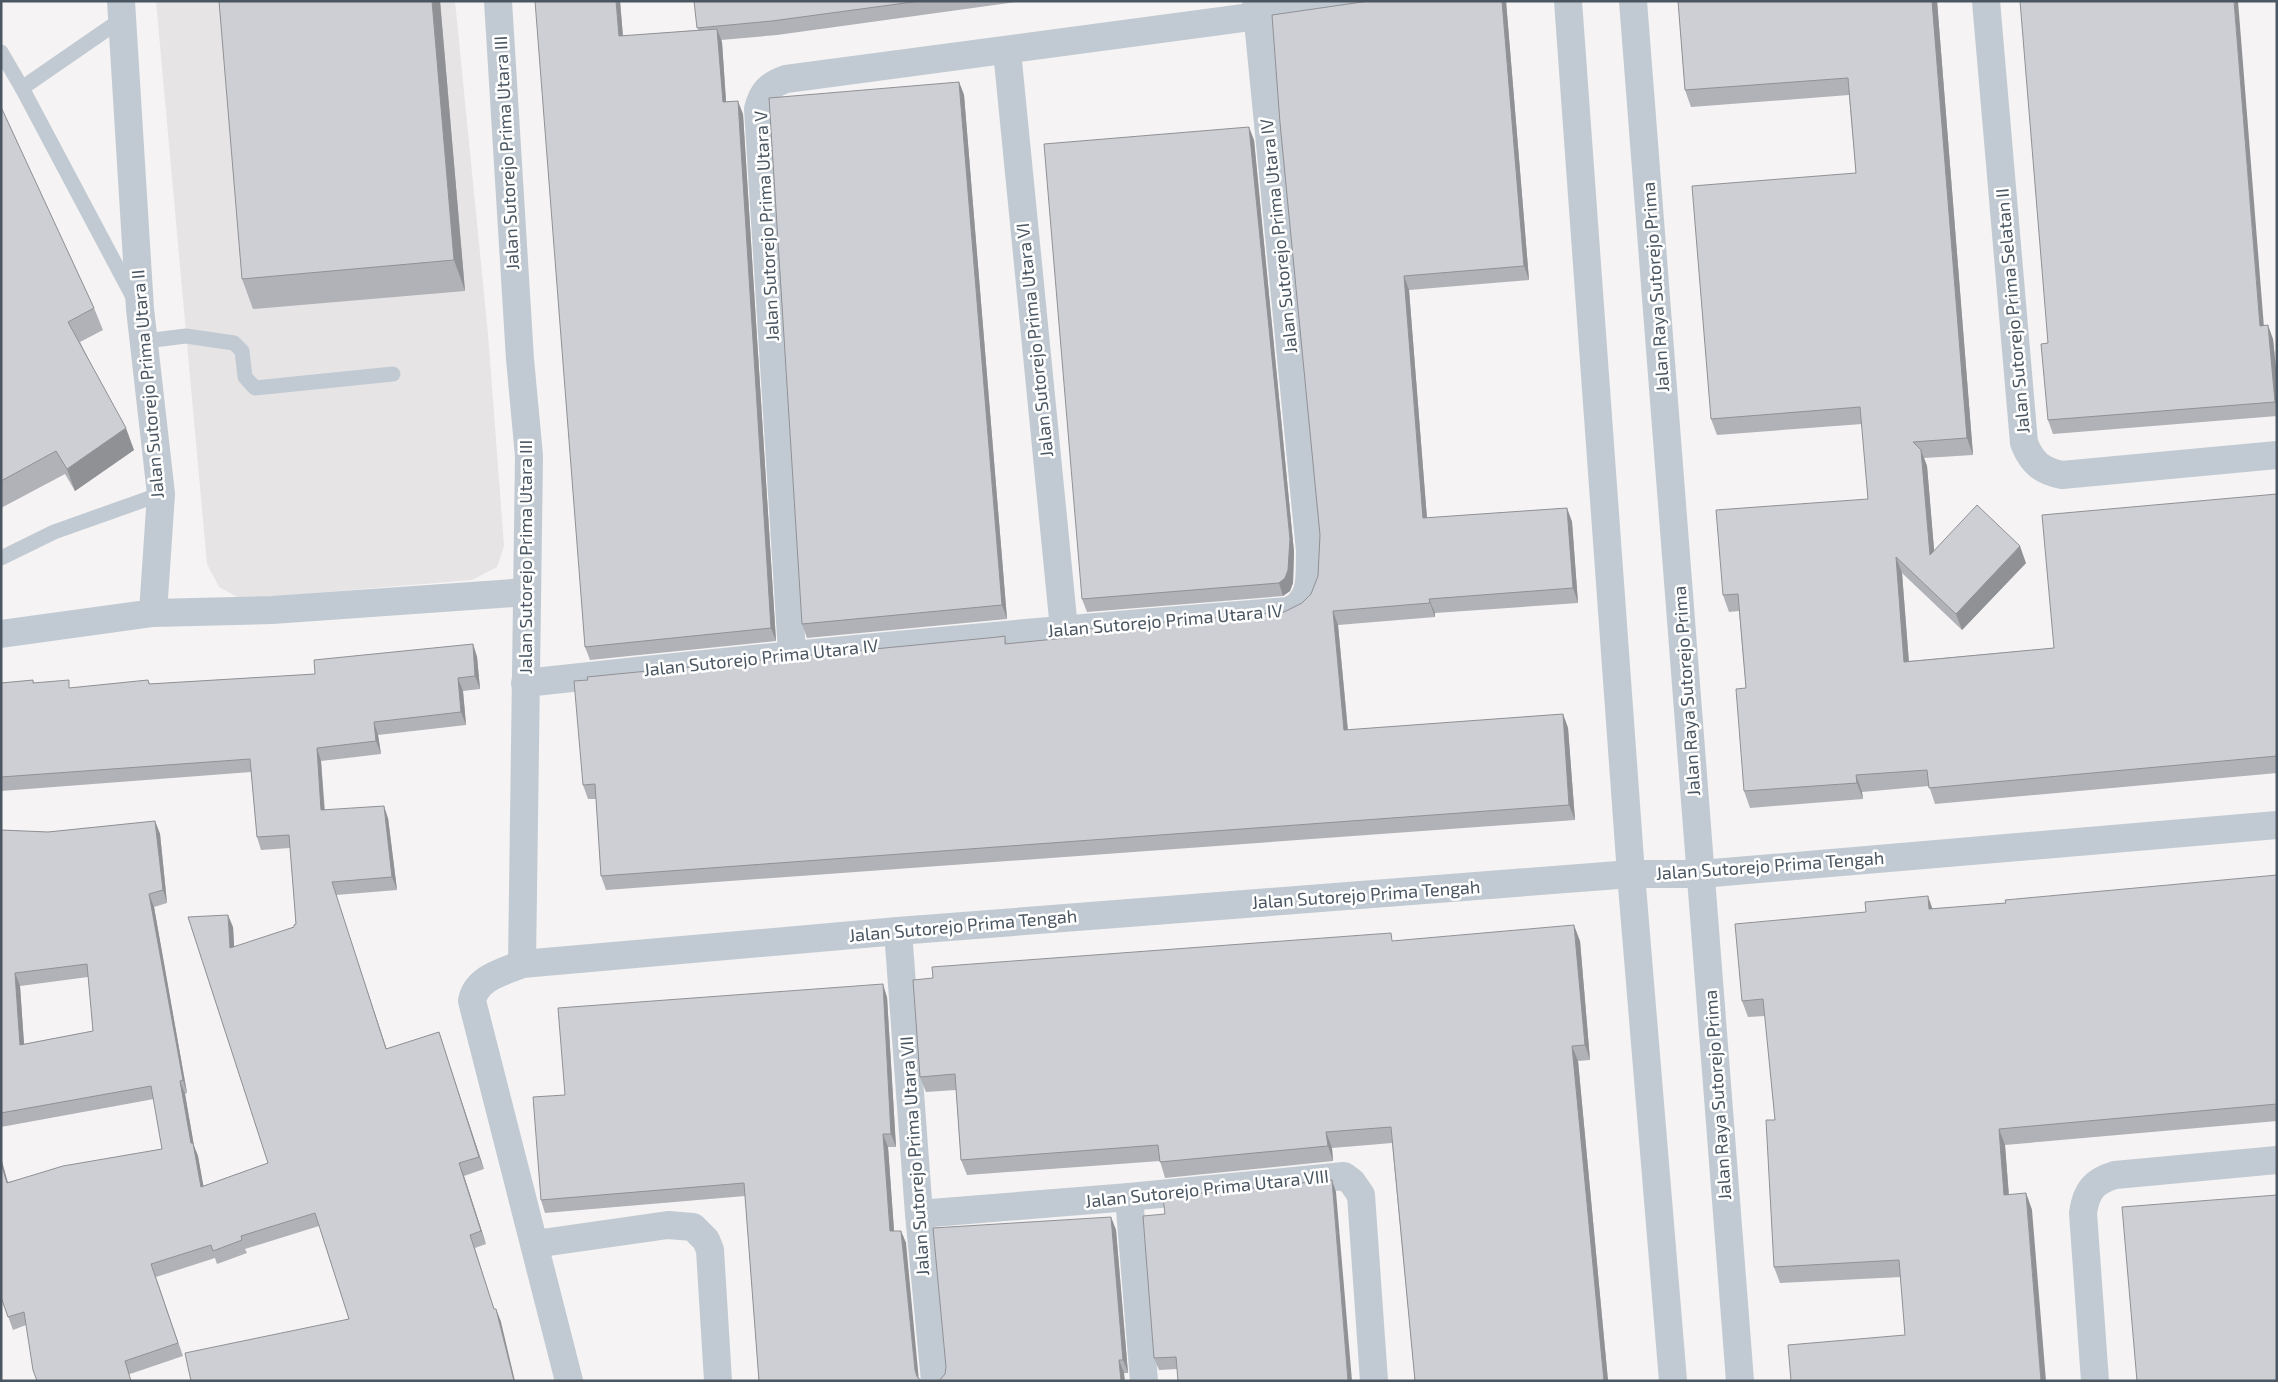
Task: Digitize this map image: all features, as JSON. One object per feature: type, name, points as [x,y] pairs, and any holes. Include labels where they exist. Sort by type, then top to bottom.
[{"type":"street","name":"Jalan Sutorejo Prima Utara III","points":[[498,1],[520,359],[529,456],[522,964]]},
{"type":"street","name":"Jalan Sutorejo Prima Utara V","points":[[792,653],[758,109],[761,97],[773,84],[786,79],[1007,51],[1257,8],[1370,1]]},
{"type":"street","points":[[1568,1],[1631,874],[1673,1381]]},
{"type":"street","name":"Jalan Raya Sutorejo Prima","points":[[1633,1],[1740,1381]]},
{"type":"street","name":"Jalan Sutorejo Prima Selatan II","points":[[1986,1],[2024,443],[2029,454],[2040,468],[2062,474],[2277,455]]},
{"type":"street","name":"Jalan Sutorejo Prima Utara IV","points":[[525,683],[792,653],[1288,611],[1302,602],[1309,589],[1310,551],[1257,8]]},
{"type":"street","name":"Jalan Sutorejo Prima Utara II","points":[[121,10],[140,309],[161,494],[154,612]]},
{"type":"street","name":"Jalan Sutorejo Prima Utara VI","points":[[1007,51],[1064,629]]},
{"type":"street","points":[[1,634],[154,612],[272,610],[527,592]]},
{"type":"street","name":"Jalan Sutorejo Prima Tengah","points":[[535,1244],[472,1001],[475,990],[482,982],[522,964],[898,931],[1631,874],[1701,874],[2277,825]]},
{"type":"street","name":"Jalan Sutorejo Prima Utara VII","points":[[898,931],[919,1214],[934,1381]]},
{"type":"street","points":[[2095,1381],[2083,1214],[2084,1202],[2092,1186],[2102,1179],[2115,1175],[2277,1160]]},
{"type":"street","name":"Jalan Sutorejo Prima Utara VIII","points":[[919,1214],[1129,1198],[1344,1176],[1352,1182],[1361,1195],[1374,1381]]},
{"type":"street","points":[[1129,1198],[1144,1381]]},
{"type":"street","points":[[569,1381],[535,1244],[668,1225],[693,1227],[706,1240],[710,1250],[718,1381]]},
{"type":"lane","points":[[22,88],[121,10]]},
{"type":"lane","points":[[1,52],[140,309]]},
{"type":"lane","points":[[145,341],[186,336],[234,343],[242,351],[245,377],[255,388],[393,374]]},
{"type":"lane","points":[[1,558],[54,532],[161,494]]},
{"type":"shaded area","points":[[156,1],[455,1],[488,334],[504,546],[497,567],[472,580],[241,599],[219,587],[207,564]]},
{"type":"building","points":[[219,1],[432,1],[454,260],[242,279]]},
{"type":"building","points":[[535,1],[616,1],[619,36],[717,29],[723,102],[738,101],[771,628],[585,647]]},
{"type":"building","points":[[694,1],[920,1],[772,21],[697,28]]},
{"type":"building","points":[[1369,1],[1502,1],[1524,266],[1404,276],[1423,518],[1567,508],[1573,588],[1429,599],[1430,603],[1333,611],[1344,730],[1563,714],[1569,805],[601,876],[595,784],[583,785],[574,681],[588,680],[587,677],[1005,636],[1005,644],[1085,636],[1084,629],[1284,612],[1302,603],[1311,594],[1318,576],[1320,535],[1280,123],[1272,15]]},
{"type":"building","points":[[1678,1],[1932,1],[1967,438],[1913,442],[1921,450],[1930,555],[1977,505],[2020,546],[1956,614],[1896,557],[1904,662],[2054,648],[2042,515],[2277,494],[2277,756],[1929,788],[1927,770],[1856,775],[1857,783],[1744,791],[1736,689],[1746,688],[1738,594],[1723,595],[1716,510],[1868,499],[1860,407],[1711,419],[1692,186],[1856,173],[1848,78],[1685,90]]},
{"type":"building","points":[[2020,1],[2234,1],[2260,326],[2268,325],[2275,402],[2048,420],[2041,344],[2048,343]]},
{"type":"building","points":[[959,82],[1002,605],[802,624],[769,98]]},
{"type":"building","points":[[1,107],[94,308],[68,322],[126,428],[67,469],[56,451],[1,481]]},
{"type":"building","points":[[1249,127],[1290,539],[1288,570],[1285,578],[1279,583],[1082,599],[1044,144]]},
{"type":"building","points":[[473,644],[475,676],[458,678],[461,712],[374,722],[376,741],[317,748],[321,810],[384,806],[392,877],[332,882],[386,1049],[439,1032],[479,1157],[459,1163],[481,1231],[470,1235],[494,1309],[496,1309],[514,1381],[191,1381],[185,1353],[349,1319],[315,1213],[241,1236],[242,1240],[213,1251],[211,1245],[151,1264],[178,1343],[125,1361],[131,1381],[37,1381],[33,1370],[24,1312],[8,1317],[1,1297],[1,1163],[7,1183],[63,1166],[162,1149],[151,1086],[1,1113],[1,830],[48,832],[155,821],[163,890],[149,894],[183,1080],[180,1081],[191,1143],[193,1143],[201,1187],[268,1163],[188,917],[228,915],[230,948],[294,927],[296,924],[289,835],[257,837],[250,759],[1,777],[1,683],[33,680],[33,683],[69,680],[69,688],[148,680],[149,684],[315,674],[314,660]],"holes":[[[87,964],[93,1031],[20,1045],[15,973]]]},
{"type":"building","points":[[2277,875],[2277,1104],[1999,1129],[2004,1195],[2026,1193],[2041,1381],[1791,1381],[1788,1345],[1905,1335],[1899,1260],[1774,1267],[1766,1120],[1775,1120],[1763,999],[1742,1001],[1735,924],[1866,912],[1865,902],[1928,896],[1929,909],[2006,903],[2005,900]]},
{"type":"building","points":[[1574,925],[1585,1045],[1572,1046],[1604,1381],[1415,1381],[1391,1127],[1326,1132],[1328,1146],[1160,1162],[1158,1145],[961,1160],[955,1074],[920,1077],[913,980],[933,978],[932,967],[1391,933],[1392,941]]},
{"type":"building","points":[[883,984],[891,1134],[883,1134],[890,1231],[901,1231],[915,1370],[917,1377],[922,1381],[759,1381],[744,1183],[541,1200],[533,1097],[565,1095],[558,1008]]},
{"type":"building","points":[[1332,1180],[1348,1381],[1178,1381],[1176,1357],[1154,1358],[1143,1216],[1165,1214],[1163,1197]]},
{"type":"building","points":[[2277,1195],[2277,1381],[2137,1381],[2122,1207]]},
{"type":"building","points":[[1111,1217],[1123,1360],[1119,1360],[1121,1381],[939,1381],[945,1374],[946,1367],[933,1228]]}]
